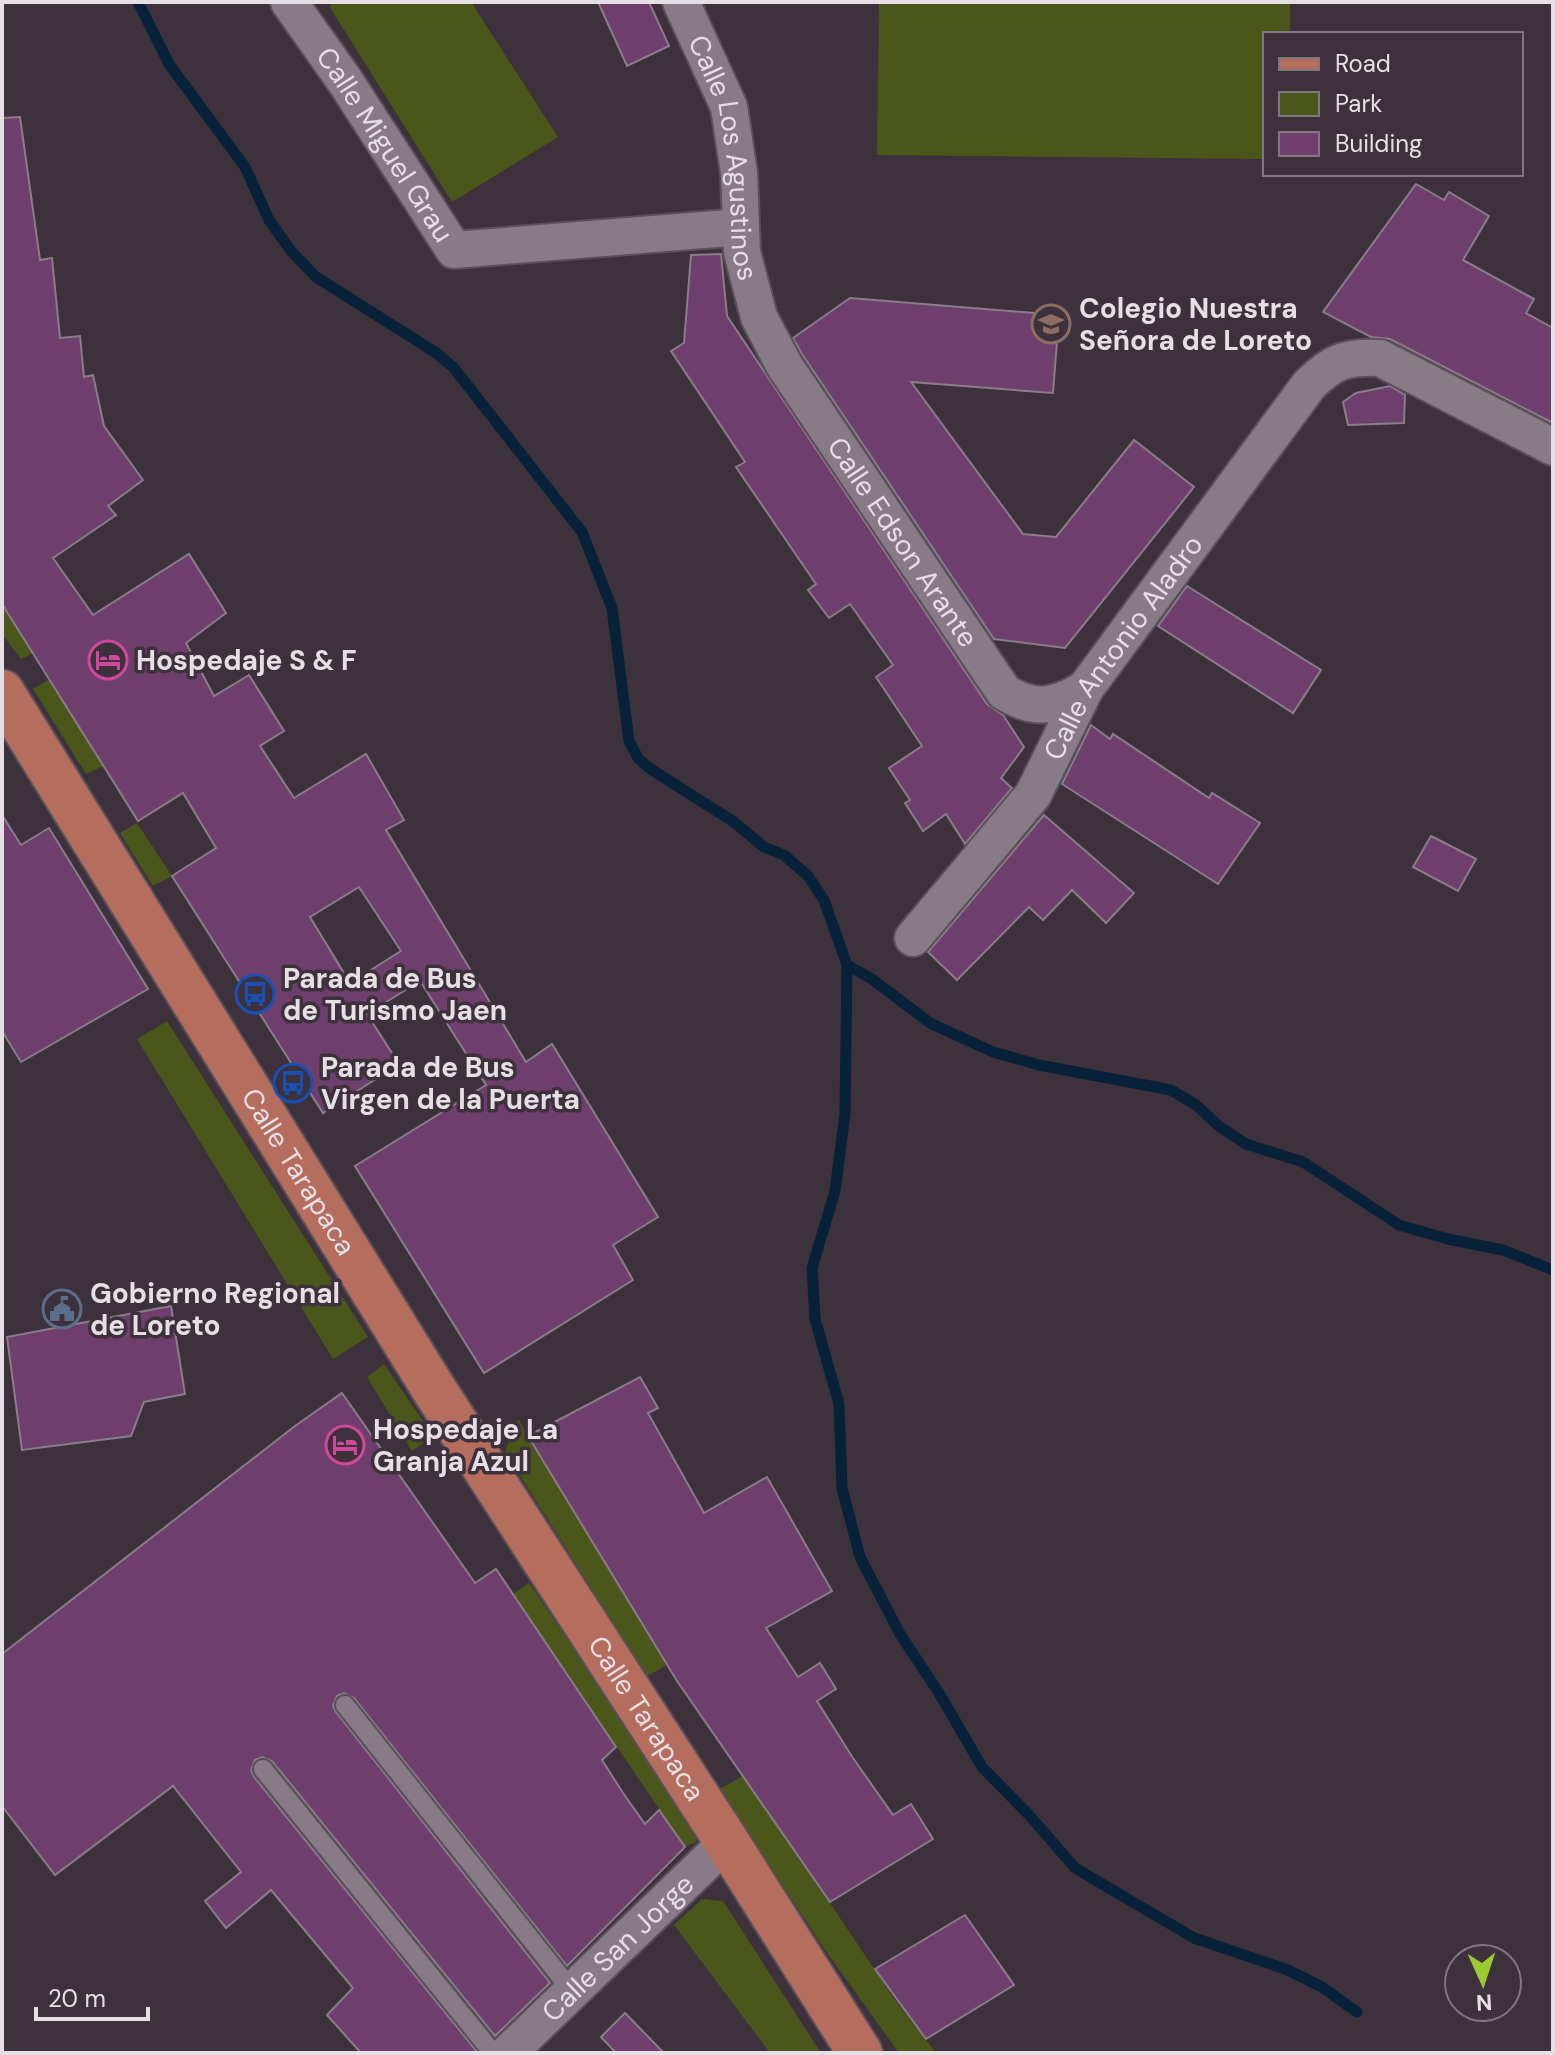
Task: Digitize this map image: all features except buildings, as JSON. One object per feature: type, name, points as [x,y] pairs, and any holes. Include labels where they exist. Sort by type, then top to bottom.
[{"type":"main road","name":"Calle Tarapaca","points":[[2,692],[435,1391],[860,2053]]},
{"type":"street","name":"Calle Miguel Grau","points":[[289,2],[345,81],[454,250],[741,227]]},
{"type":"street","name":"Calle Los Agustinos","points":[[681,2],[729,107],[739,173],[742,252],[759,317]]},
{"type":"street","name":"Calle Edson Arante","points":[[759,317],[784,365],[1004,692],[1022,703],[1045,705],[1064,701],[1085,689]]},
{"type":"street","name":"Calle Antonio Aladro","points":[[913,938],[1033,795],[1085,689],[1309,385],[1338,361],[1380,358],[1553,447]]},
{"type":"street","name":"Calle San Jorge","points":[[508,2053],[727,1842]]},
{"type":"lane","points":[[345,1705],[572,1991]]},
{"type":"lane","points":[[263,1769],[493,2053]]},
{"type":"green space","points":[[335,2],[471,2],[558,137],[452,202],[329,6]]},
{"type":"green space","points":[[879,2],[1290,2],[1290,32],[1263,32],[1263,159],[877,155]]},
{"type":"green space","points":[[2,604],[33,653],[21,659],[2,634]]},
{"type":"green space","points":[[50,679],[103,766],[86,774],[33,689]]},
{"type":"green space","points":[[137,823],[172,876],[153,886],[120,833]]},
{"type":"green space","points":[[167,1021],[368,1337],[333,1359],[137,1039]]},
{"type":"green space","points":[[384,1364],[434,1437],[412,1451],[367,1377]]},
{"type":"green space","points":[[518,1419],[667,1665],[647,1676],[505,1452]]},
{"type":"green space","points":[[529,1583],[695,1825],[696,1842],[685,1847],[513,1594]]},
{"type":"green space","points":[[744,1775],[895,2000],[936,2053],[899,2053],[825,1950],[720,1789]]},
{"type":"green space","points":[[702,1899],[723,1901],[821,2053],[770,2053],[674,1925]]},
{"type":"waterway","points":[[138,2],[169,64],[245,167],[269,220],[291,251],[316,277],[435,352],[454,368],[582,532],[612,608],[629,741],[638,758],[734,822],[764,847],[784,855],[808,876],[824,900],[847,965],[872,979],[930,1023],[993,1052],[1039,1065],[1171,1090],[1196,1105],[1220,1127],[1246,1144],[1303,1162],[1399,1225],[1503,1250],[1553,1270]]},
{"type":"waterway","points":[[847,965],[845,1114],[835,1191],[812,1268],[815,1319],[839,1404],[842,1488],[860,1557],[900,1634],[982,1767],[1075,1868],[1194,1938],[1288,1970],[1322,1987],[1357,2012]]},
{"type":"place","name":"Colegio Nuestra Señora de Loreto","points":[[1051,324]]},
{"type":"place","name":"Hospedaje S & F","points":[[108,660]]},
{"type":"place","name":"Parada de Bus de Turismo Jaen","points":[[255,994]]},
{"type":"place","name":"Parada de Bus Virgen de la Puerta","points":[[293,1083]]},
{"type":"place","name":"Gobierno Regional de Loreto","points":[[62,1309]]},
{"type":"place","name":"Hospedaje La Granja Azul","points":[[345,1445]]}]
